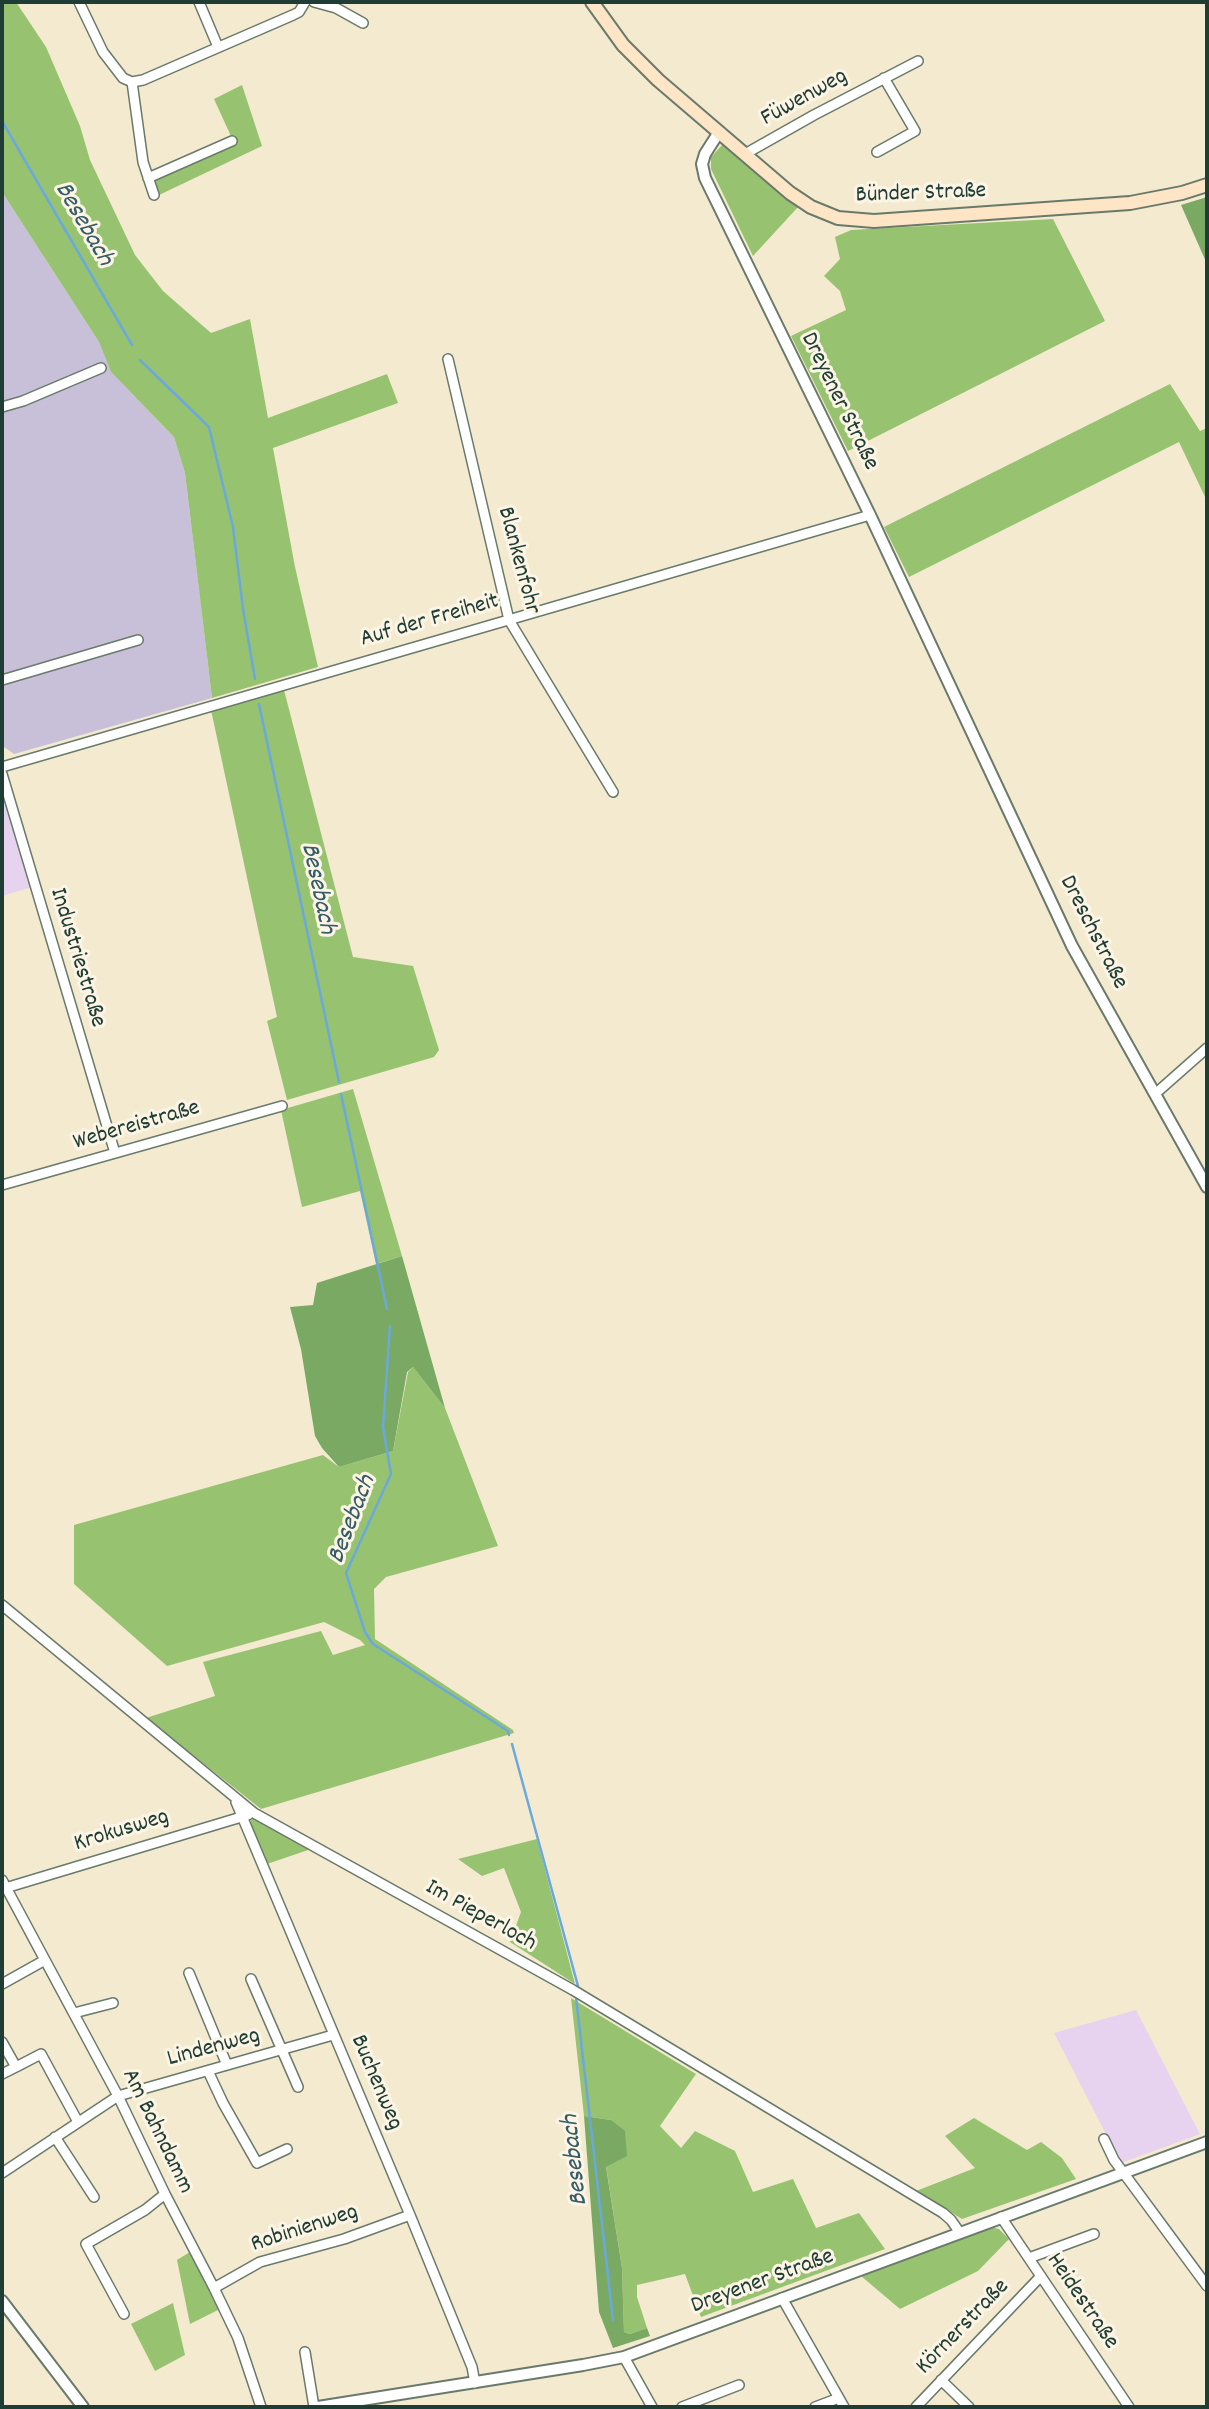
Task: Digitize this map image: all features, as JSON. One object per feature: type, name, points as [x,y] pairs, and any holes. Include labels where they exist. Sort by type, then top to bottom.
[{"type":"main road","name":"Bünder Straße","points":[[592,2],[623,45],[639,62],[790,193],[826,214],[856,221],[1130,203],[1207,185]]},
{"type":"street","points":[[79,2],[103,52],[123,79],[132,82],[143,80],[293,15],[299,12],[305,2]]},
{"type":"street","points":[[199,2],[218,47]]},
{"type":"street","points":[[314,2],[338,5],[363,23]]},
{"type":"street","name":"Füwenweg","points":[[745,154],[918,61]]},
{"type":"street","name":"Füwenweg","points":[[877,152],[915,131],[884,78]]},
{"type":"street","points":[[132,82],[143,162],[154,195]]},
{"type":"street","name":"Dreyener Straße","points":[[719,132],[705,154],[702,164],[705,178],[954,691]]},
{"type":"street","points":[[148,178],[232,141]]},
{"type":"street","name":"Blankenfohr","points":[[448,359],[509,620],[613,792]]},
{"type":"street","points":[[2,407],[23,401],[100,368]]},
{"type":"street","name":"Auf der Freiheit","points":[[2,767],[870,514]]},
{"type":"street","points":[[2,680],[138,640]]},
{"type":"street","name":"Dreschstraße","points":[[954,691],[1072,946],[1207,1187]]},
{"type":"street","name":"Industriestraße","points":[[2,774],[115,1153]]},
{"type":"street","points":[[1155,1094],[1207,1048]]},
{"type":"street","name":"Webereistraße","points":[[2,1185],[282,1106]]},
{"type":"street","name":"Im Pieperloch","points":[[2,1605],[254,1813],[573,1990],[943,2213],[960,2233]]},
{"type":"street","name":"Buchenweg","points":[[234,1799],[410,2215],[472,2367],[475,2383]]},
{"type":"street","name":"Krokusweg","points":[[3,1885],[254,1813]]},
{"type":"street","name":"Am Bahndamm","points":[[3,1885],[118,2096],[164,2194],[239,2338],[261,2407]]},
{"type":"street","points":[[2,1984],[45,1960]]},
{"type":"street","points":[[189,1973],[227,2065]]},
{"type":"street","points":[[251,1979],[298,2087]]},
{"type":"street","points":[[74,2013],[113,2003]]},
{"type":"street","name":"Lindenweg","points":[[2,2173],[118,2096],[333,2035]]},
{"type":"street","points":[[2,2042],[16,2067]]},
{"type":"street","points":[[2,2074],[41,2054],[78,2122]]},
{"type":"street","points":[[208,2071],[257,2163],[287,2149]]},
{"type":"street","points":[[55,2137],[94,2197]]},
{"type":"street","points":[[1104,2139],[1114,2160],[1207,2286]]},
{"type":"street","name":"Dreyener Straße","points":[[316,2407],[383,2402],[624,2357],[1207,2142]]},
{"type":"street","points":[[124,2314],[86,2244],[145,2210],[164,2194]]},
{"type":"street","name":"Robinienweg","points":[[214,2288],[260,2262],[344,2239],[410,2215]]},
{"type":"street","name":"Heidestraße","points":[[1001,2217],[1129,2407]]},
{"type":"street","points":[[1029,2258],[1094,2234]]},
{"type":"street","name":"Körnerstraße","points":[[916,2407],[1041,2276]]},
{"type":"street","points":[[782,2298],[844,2407]]},
{"type":"street","points":[[2,2301],[83,2407]]},
{"type":"street","points":[[305,2352],[316,2407]]},
{"type":"street","points":[[624,2357],[652,2407]]},
{"type":"street","points":[[941,2380],[969,2407]]},
{"type":"street","points":[[682,2407],[739,2385]]},
{"type":"street","points":[[815,2407],[839,2398]]},
{"type":"shaded area","points":[[2,192],[99,342],[111,372],[174,437],[185,473],[212,698],[14,754],[4,747],[2,741]]},
{"type":"shaded area","points":[[2,786],[32,887],[2,896]]},
{"type":"shaded area","points":[[1136,2010],[1200,2134],[1121,2163],[1054,2033]]},
{"type":"green space","points":[[2,2],[16,2],[46,47],[80,126],[90,160],[135,255],[163,291],[211,333],[250,319],[268,418],[387,374],[398,403],[273,448],[295,567],[318,667],[212,698],[185,473],[174,437],[111,372],[99,342],[2,192]]},
{"type":"green space","points":[[242,85],[262,146],[159,195],[154,181],[235,145],[214,99]]},
{"type":"green space","points":[[723,144],[798,207],[753,256],[711,169],[711,157]]},
{"type":"green space","points":[[1207,197],[1207,264],[1181,205]]},
{"type":"green space","points":[[1053,219],[1105,321],[848,451],[791,336],[846,310],[840,291],[824,276],[840,259],[835,237],[851,230]]},
{"type":"green space","points":[[1170,384],[1200,431],[1207,428],[1206,499],[1179,442],[909,577],[884,527]]},
{"type":"green space","points":[[284,690],[353,957],[413,966],[439,1050],[434,1057],[287,1100],[267,1021],[277,1017],[211,710]]},
{"type":"green space","points":[[353,1089],[402,1256],[376,1264],[360,1191],[302,1207],[281,1110]]},
{"type":"green space","points":[[402,1256],[445,1408],[413,1367],[407,1372],[393,1451],[339,1467],[315,1436],[301,1349],[290,1307],[313,1305],[317,1283]]},
{"type":"green space","points":[[413,1367],[445,1408],[498,1546],[386,1577],[374,1589],[375,1639],[514,1733],[261,1809],[146,1718],[215,1696],[203,1662],[321,1631],[333,1655],[365,1645],[324,1622],[167,1666],[74,1584],[74,1525],[323,1455],[339,1467],[393,1451],[408,1372]]},
{"type":"green space","points":[[253,1818],[311,1849],[267,1864],[250,1822]]},
{"type":"green space","points":[[537,1839],[575,1984],[510,1942],[521,1912],[504,1868],[482,1876],[458,1859]]},
{"type":"green space","points":[[571,1998],[696,2074],[660,2126],[681,2148],[695,2131],[735,2151],[753,2192],[793,2179],[816,2228],[859,2213],[885,2249],[701,2317],[685,2274],[637,2285],[637,2297],[647,2328],[630,2334],[624,2332],[622,2268],[606,2166],[611,2120],[584,2116]]},
{"type":"green space","points":[[584,2116],[611,2120],[625,2131],[627,2156],[606,2167],[622,2268],[624,2332],[630,2334],[647,2328],[650,2336],[613,2348],[599,2312]]},
{"type":"green space","points":[[974,2118],[1027,2150],[1041,2142],[1062,2158],[1076,2179],[962,2219],[916,2191],[975,2168],[945,2136]]},
{"type":"green space","points":[[991,2227],[999,2229],[1009,2239],[978,2271],[900,2309],[861,2276]]},
{"type":"green space","points":[[190,2252],[220,2309],[190,2324],[177,2260]]},
{"type":"green space","points":[[173,2303],[185,2355],[155,2371],[131,2324]]},
{"type":"waterway","name":"Besebach","points":[[2,121],[132,345]]},
{"type":"waterway","name":"Besebach","points":[[140,360],[209,427],[233,527],[255,679]]},
{"type":"waterway","name":"Besebach","points":[[259,704],[339,1082]]},
{"type":"waterway","name":"Besebach","points":[[341,1094],[387,1309]]},
{"type":"waterway","name":"Besebach","points":[[390,1326],[383,1427],[391,1474],[346,1573],[365,1632],[373,1644],[508,1731],[509,1735]]},
{"type":"waterway","name":"Besebach","points":[[512,1744],[578,1986]]},
{"type":"waterway","name":"Besebach","points":[[576,1997],[613,2320]]}]
